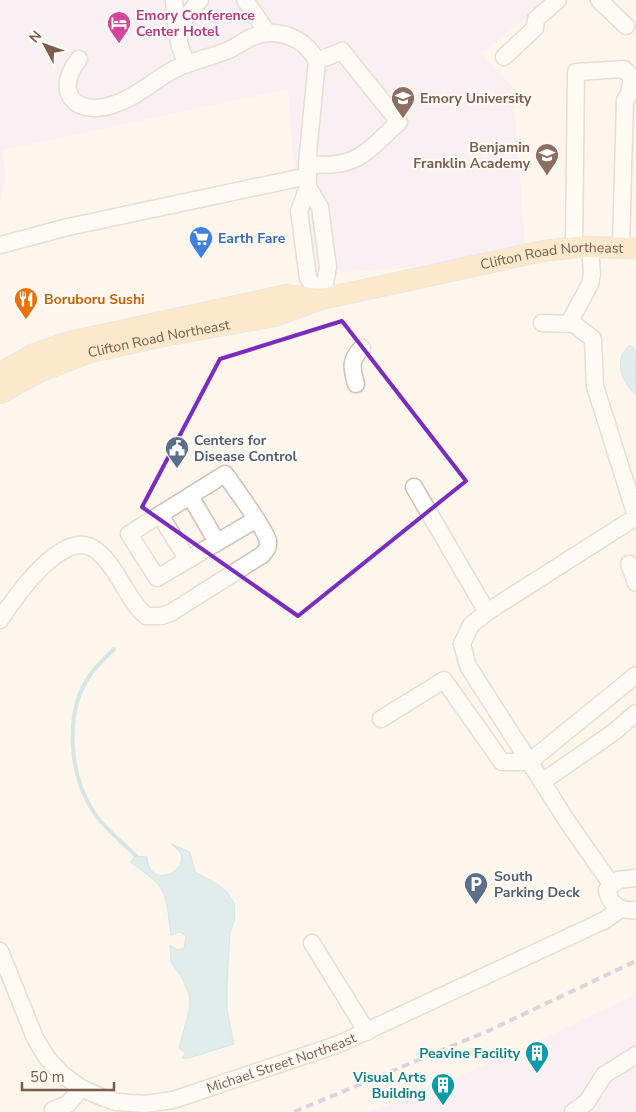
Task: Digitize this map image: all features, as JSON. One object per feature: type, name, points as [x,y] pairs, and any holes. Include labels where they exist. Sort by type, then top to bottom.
[{"type":"main road","name":"Clifton Road Northeast","points":[[0,393],[41,371],[91,352],[169,335],[275,316],[322,299],[525,255],[582,247],[628,247]]},
{"type":"main road","name":"Clifton Road Northeast","points":[[0,370],[32,355],[68,342],[101,334],[286,295],[322,299]]},
{"type":"street","points":[[174,0],[177,38],[187,64]]},
{"type":"street","points":[[177,38],[181,23],[200,0]]},
{"type":"street","points":[[245,0],[267,32]]},
{"type":"street","points":[[504,58],[536,28],[536,19],[558,0]]},
{"type":"street","points":[[599,0],[626,26]]},
{"type":"street","points":[[79,59],[67,77],[66,87],[71,98],[81,107],[95,108],[114,105],[133,96],[172,70],[212,56],[267,32],[285,34],[299,40],[312,52],[317,61],[308,176],[299,211],[308,278],[322,299]]},
{"type":"street","points":[[0,245],[68,227],[308,176],[330,166],[350,162],[370,148],[399,122],[342,51],[317,61]]},
{"type":"street","points":[[569,323],[590,284],[592,274],[582,247],[576,72],[624,69],[632,78],[629,94],[625,100],[628,247]]},
{"type":"street","points":[[542,323],[569,323],[580,327],[593,339],[596,386],[636,517],[487,612],[471,625],[462,644],[468,666],[569,824],[599,854],[612,884]]},
{"type":"street","points":[[356,384],[351,366],[353,359],[362,348]]},
{"type":"street","points":[[0,620],[31,579],[66,547],[88,545],[98,551],[135,604],[146,616],[153,617],[172,612],[262,555],[267,549],[268,542],[255,520],[225,474],[129,534],[157,578],[255,520]]},
{"type":"street","points":[[414,487],[487,612]]},
{"type":"street","points":[[190,496],[218,542]]},
{"type":"street","points":[[160,515],[188,560]]},
{"type":"street","points":[[629,564],[636,583]]},
{"type":"street","points":[[381,719],[444,680],[502,762],[529,762],[636,675]]},
{"type":"street","points":[[542,782],[614,732],[636,712]]},
{"type":"street","points":[[628,909],[608,898],[607,890],[618,880],[635,877]]},
{"type":"street","name":"Michael Street Northeast","points":[[0,951],[18,1001],[40,1048],[63,1075],[81,1088],[117,1102],[157,1104],[277,1066],[367,1032],[628,909]]},
{"type":"street","points":[[312,943],[367,1032]]},
{"type":"street","points":[[573,1112],[587,1102],[604,1075],[636,1055]]},
{"type":"street","points":[[53,1110],[68,1104],[81,1088]]},
{"type":"highlighted area","points":[[342,321],[466,481],[298,616],[142,507],[220,359]]},
{"type":"shaded area","name":"Emory University","points":[[0,0],[549,0],[482,53],[513,88],[526,257],[302,276],[288,89],[3,150],[5,178],[0,204]]},
{"type":"shaded area","points":[[636,994],[636,1112],[369,1112],[428,1090]]},
{"type":"water","points":[[630,345],[635,350],[636,395],[623,378],[620,364],[621,357]]},
{"type":"water","points":[[171,844],[190,852],[195,872],[217,884],[227,892],[234,903],[235,918],[230,933],[227,1009],[234,1044],[189,1058],[182,1058],[186,1053],[179,1048],[190,1007],[189,994],[181,976],[171,962],[170,945],[177,950],[184,948],[186,936],[180,932],[171,935],[168,908],[163,892],[152,878],[130,862],[136,856],[147,857],[150,868],[156,874],[172,873],[178,867],[181,860],[180,852]]},
{"type":"waterway","points":[[114,649],[93,671],[82,690],[76,707],[73,743],[79,779],[93,811],[107,829],[136,856]]},
{"type":"railway","points":[[294,1112],[490,1030],[636,961]]},
{"type":"place","name":"Emory Conference Center Hotel","points":[[119,44]]},
{"type":"place","name":"Emory University","points":[[403,119]]},
{"type":"place","name":"Benjamin Franklin Academy","points":[[547,176]]},
{"type":"place","name":"Earth Fare","points":[[201,259]]},
{"type":"place","name":"Boruboru Sushi","points":[[26,320]]},
{"type":"place","name":"Centers for Disease Control","points":[[177,469]]},
{"type":"place","name":"South Parking Deck","points":[[476,905]]},
{"type":"place","name":"Peavine Facility","points":[[537,1074]]},
{"type":"place","name":"Visual Arts Building","points":[[443,1106]]}]
